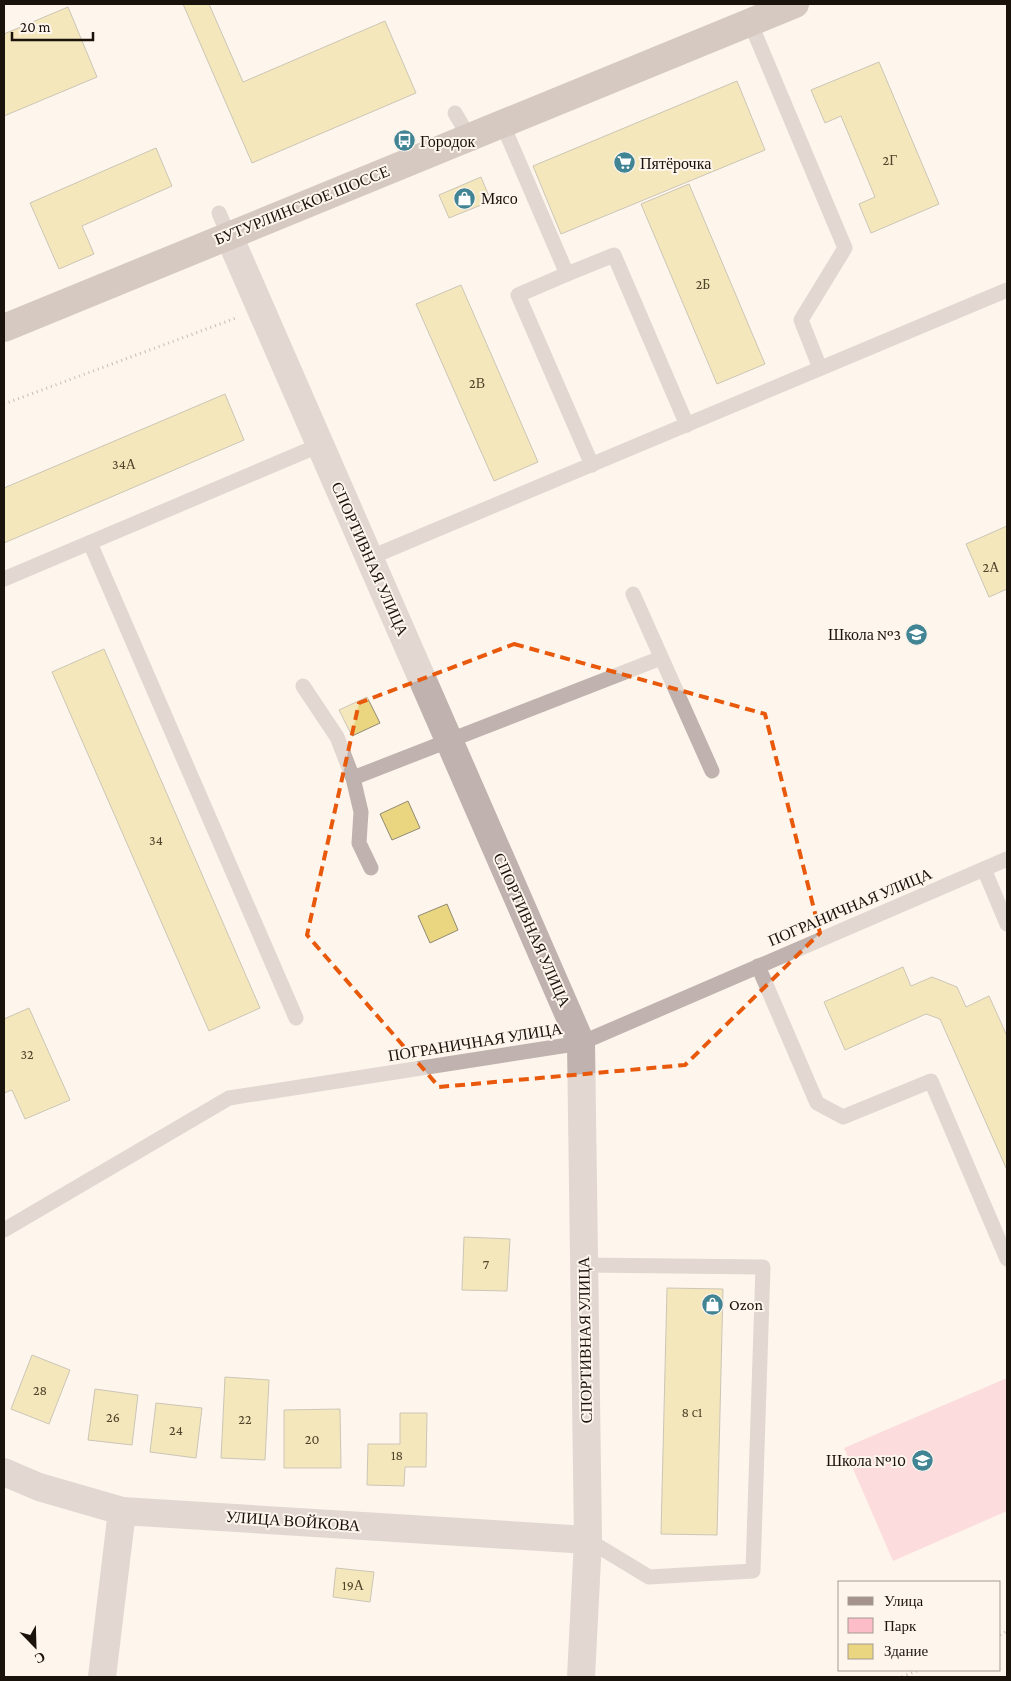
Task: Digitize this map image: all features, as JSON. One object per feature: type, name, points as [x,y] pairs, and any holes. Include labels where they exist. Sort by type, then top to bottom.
[{"type":"main road","name":"БУТУРЛИНСКОЕ ШОССЕ","points":[[4,328],[224,225],[469,136],[795,4]]},
{"type":"street","name":"СПОРТИВНАЯ УЛИЦА","points":[[224,225],[581,1043],[588,1540],[581,1677]]},
{"type":"street","name":"УЛИЦА ВОЙКОВА","points":[[4,1472],[39,1487],[122,1510],[588,1540]]},
{"type":"street","points":[[102,1677],[122,1510]]},
{"type":"lane","points":[[750,22],[845,248],[801,320],[820,368]]},
{"type":"lane","points":[[455,113],[469,136]]},
{"type":"lane","points":[[502,123],[567,274]]},
{"type":"lane","points":[[592,464],[518,295],[567,274],[614,255],[688,425]]},
{"type":"lane","points":[[369,558],[1007,290]]},
{"type":"lane","points":[[4,579],[320,445]]},
{"type":"lane","points":[[90,543],[296,1018]]},
{"type":"lane","points":[[633,594],[712,771]]},
{"type":"lane","points":[[353,778],[661,658]]},
{"type":"lane","points":[[303,686],[336,737],[353,778],[361,812],[359,843],[371,868]]},
{"type":"lane","name":"ПОГРАНИЧНАЯ УЛИЦА","points":[[4,1230],[229,1098],[581,1043],[1007,859]]},
{"type":"lane","points":[[984,869],[1007,924]]},
{"type":"lane","points":[[758,966],[818,1103],[843,1117],[931,1081],[1007,1259]]},
{"type":"lane","points":[[584,1264],[763,1267],[753,1571],[649,1577],[588,1540]]},
{"type":"path","points":[[4,404],[260,309]]},
{"type":"path","points":[[902,1677],[917,1671]]},
{"type":"highlighted area","points":[[514,644],[765,714],[820,933],[685,1065],[439,1087],[307,935],[359,703]]},
{"type":"green space","points":[[1007,1378],[1007,1511],[893,1561],[844,1448]]},
{"type":"building","points":[[183,4],[209,4],[243,82],[385,21],[416,93],[252,163]]},
{"type":"building","points":[[68,7],[97,77],[4,116],[4,34]]},
{"type":"building","points":[[879,62],[939,204],[871,233],[859,204],[875,197],[841,116],[825,123],[811,90]]},
{"type":"building","points":[[737,81],[765,150],[561,234],[533,166]]},
{"type":"building","points":[[156,148],[172,186],[82,226],[94,254],[59,269],[30,203]]},
{"type":"building","name":"Мясо","points":[[481,177],[491,201],[449,218],[439,195]]},
{"type":"building","points":[[689,184],[765,364],[717,384],[641,204]]},
{"type":"building","points":[[461,285],[538,462],[494,481],[416,304]]},
{"type":"building","points":[[225,394],[244,440],[4,543],[4,488]]},
{"type":"building","points":[[1007,526],[1007,589],[989,597],[966,544]]},
{"type":"building","points":[[104,649],[260,1008],[209,1031],[52,672]]},
{"type":"building","points":[[367,697],[380,723],[352,736],[339,710]]},
{"type":"building","points":[[408,801],[420,828],[392,840],[380,814]]},
{"type":"building","points":[[447,904],[458,930],[430,943],[418,916]]},
{"type":"building","points":[[903,967],[911,986],[932,977],[957,987],[966,1007],[989,996],[1007,1036],[1007,1170],[940,1019],[926,1014],[845,1050],[824,1002]]},
{"type":"building","points":[[29,1008],[70,1100],[25,1119],[12,1090],[4,1093],[4,1019]]},
{"type":"building","points":[[464,1237],[510,1239],[507,1291],[462,1290]]},
{"type":"building","points":[[667,1288],[723,1289],[717,1535],[661,1534]]},
{"type":"building","points":[[32,1355],[70,1370],[49,1424],[11,1409]]},
{"type":"building","points":[[225,1377],[269,1380],[265,1460],[221,1458]]},
{"type":"building","points":[[95,1389],[138,1395],[132,1445],[88,1440]]},
{"type":"building","points":[[156,1403],[202,1408],[196,1458],[150,1452]]},
{"type":"building","points":[[340,1409],[341,1468],[284,1468],[284,1410]]},
{"type":"building","points":[[400,1413],[427,1413],[426,1467],[405,1467],[404,1486],[367,1485],[368,1444],[400,1444]]},
{"type":"building","points":[[336,1568],[374,1572],[370,1602],[333,1597]]},
{"type":"place","name":"Городок","points":[[404,141]]},
{"type":"place","name":"Пятёрочка","points":[[624,163]]},
{"type":"place","name":"Мясо","points":[[465,198]]},
{"type":"place","name":"Школа №3","points":[[917,634]]},
{"type":"place","name":"Ozon","points":[[713,1304]]},
{"type":"place","name":"Школа №10","points":[[922,1460]]}]
